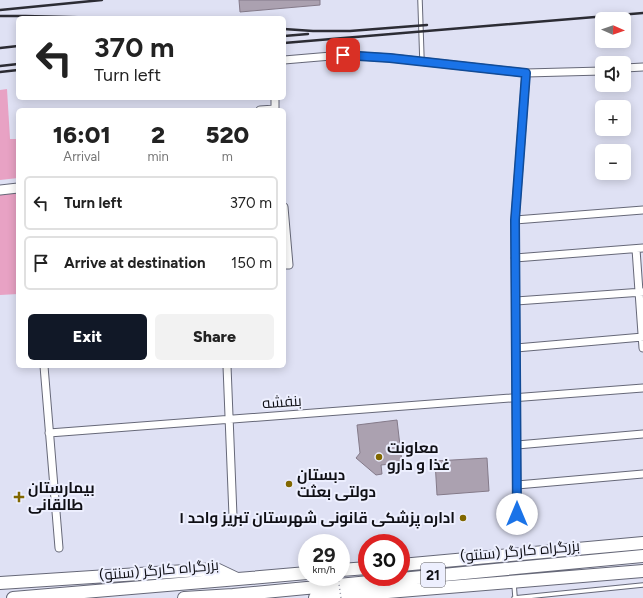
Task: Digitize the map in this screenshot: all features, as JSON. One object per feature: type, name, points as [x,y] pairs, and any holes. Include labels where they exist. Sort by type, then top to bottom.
[{"type":"highway","name":"بزرگراه کارگر (سنتو)","points":[[410,564],[643,543]]},
{"type":"highway","name":"بزرگراه کارگر (سنتو)","points":[[184,598],[233,595],[643,556]]},
{"type":"highway","points":[[0,584],[216,570],[238,579]]},
{"type":"highway","points":[[290,589],[314,598],[643,571]]},
{"type":"highway","name":"بزرگراه کارگر (سنتو)","points":[[13,598],[298,574]]},
{"type":"highway","name":"21","points":[[220,598],[233,595]]},
{"type":"street","points":[[286,60],[343,55],[422,61],[526,73],[595,71]]},
{"type":"street","points":[[631,68],[643,67]]},
{"type":"street","points":[[517,528],[515,220],[526,73]]},
{"type":"street","points":[[0,190],[16,188]]},
{"type":"street","points":[[515,220],[643,210]]},
{"type":"street","points":[[286,230],[289,265],[286,265]]},
{"type":"street","points":[[515,258],[640,248],[643,348]]},
{"type":"street","points":[[516,301],[641,292]]},
{"type":"street","points":[[516,348],[643,338]]},
{"type":"street","points":[[44,368],[59,548]]},
{"type":"street","points":[[227,368],[234,516]]},
{"type":"street","name":"بنفشه","points":[[50,433],[643,388]]},
{"type":"street","points":[[517,445],[643,434]]},
{"type":"street","points":[[517,485],[643,474]]},
{"type":"lane","points":[[420,0],[422,61]]},
{"type":"lane","points":[[513,582],[515,598],[643,586]]},
{"type":"path","points":[[339,586],[341,598]]},
{"type":"shaded area","points":[[7,89],[10,139],[16,139],[16,178],[0,180],[0,90]]},
{"type":"shaded area","points":[[16,191],[16,294],[0,295],[0,193]]},
{"type":"building","points":[[239,0],[320,0],[320,5],[240,12]]},
{"type":"building","points":[[397,420],[402,463],[381,465],[382,474],[376,475],[356,458],[360,453],[357,425]]},
{"type":"building","points":[[487,458],[489,491],[437,495],[435,461]]},
{"type":"railway","points":[[0,10],[102,0]]},
{"type":"railway","points":[[286,43],[643,13]]},
{"type":"railway","points":[[0,16],[16,16]]},
{"type":"railway","points":[[16,16],[25,16]]},
{"type":"railway","points":[[286,29],[350,31],[427,25]]},
{"type":"railway","points":[[286,36],[308,34]]},
{"type":"railway","points":[[0,48],[16,46]]},
{"type":"railway","points":[[0,66],[16,64]]},
{"type":"railway","points":[[0,72],[16,70]]},
{"type":"place","name":"معاونت غذا و دارو","points":[[379,457]]},
{"type":"place","name":"دبستان دولتی بعثت","points":[[289,484]]},
{"type":"place","name":"بیمارستان طالقانی","points":[[19,497]]},
{"type":"place","name":"اداره پزشکی قانونی شهرستان تبریز واحد ۱","points":[[463,518]]},
{"type":"route","points":[[343,55],[390,58],[526,73],[515,220],[517,514]]}]
